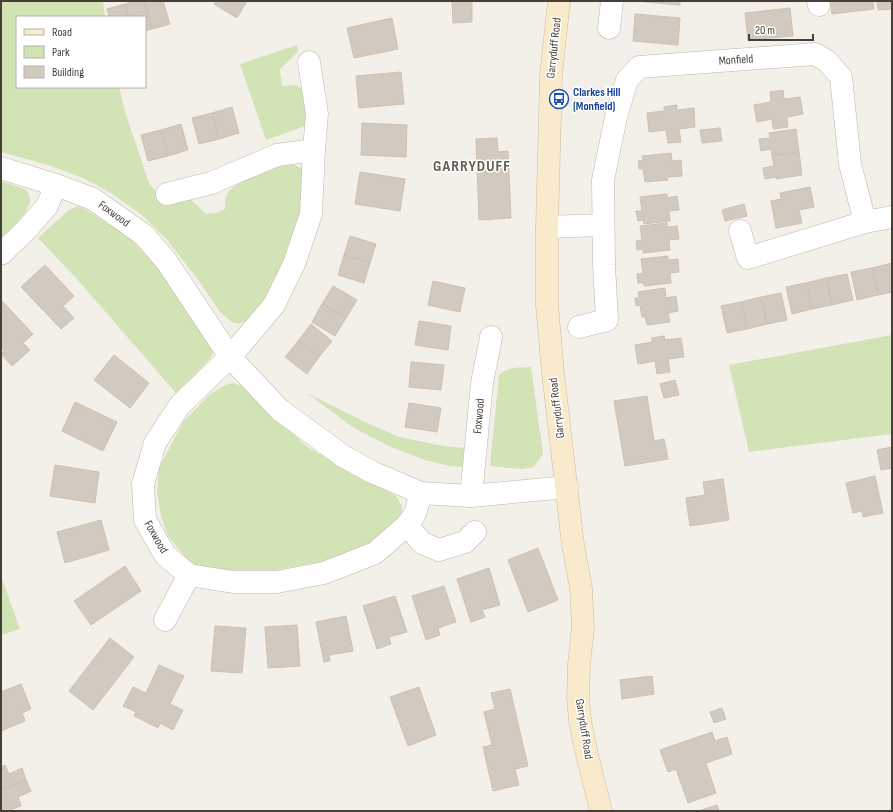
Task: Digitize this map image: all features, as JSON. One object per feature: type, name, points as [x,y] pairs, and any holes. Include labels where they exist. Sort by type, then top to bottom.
[{"type":"street","name":"Garryduff Road","points":[[559,1],[551,75],[547,227],[547,305],[566,487],[573,545],[581,588],[583,627],[578,697],[580,721],[601,811]]},
{"type":"street","points":[[609,28],[612,1]]},
{"type":"street","name":"Monfield","points":[[579,327],[607,320],[604,266],[603,180],[616,117],[627,80],[639,67],[815,54],[827,61],[841,77],[850,164],[865,222]]},
{"type":"street","name":"Foxwood","points":[[189,575],[165,555],[145,520],[143,484],[155,443],[180,405],[230,357],[274,305],[294,264],[311,214],[317,114],[309,62]]},
{"type":"street","points":[[167,194],[211,183],[277,155],[314,150]]},
{"type":"street","name":"Foxwood","points":[[1,168],[56,185],[93,199],[144,235],[167,262],[230,357],[280,410],[343,456],[372,472],[421,493],[471,496],[566,487]]},
{"type":"street","points":[[1,254],[27,229],[47,206],[56,185]]},
{"type":"street","points":[[740,231],[748,258],[865,222],[892,217]]},
{"type":"street","points":[[547,227],[604,225]]},
{"type":"street","name":"Foxwood","points":[[471,496],[482,383],[491,337]]},
{"type":"street","points":[[165,620],[189,575],[233,582],[277,582],[324,573],[375,553],[407,525],[415,514],[421,493]]},
{"type":"street","points":[[407,525],[422,543],[439,550],[465,542],[475,532]]},
{"type":"green space","points":[[1,1],[103,1],[105,16],[16,16],[16,88],[119,88],[126,115],[149,183],[167,206],[189,198],[206,214],[216,213],[225,209],[226,198],[229,191],[233,188],[282,165],[290,163],[304,169],[303,210],[295,234],[269,296],[250,319],[239,324],[232,322],[220,312],[199,281],[168,241],[142,215],[111,193],[83,178],[48,165],[1,152]]},
{"type":"green space","points":[[297,45],[297,53],[280,69],[282,86],[296,85],[305,91],[311,124],[266,140],[240,64]]},
{"type":"green space","points":[[1,181],[27,190],[30,200],[27,210],[23,216],[1,239]]},
{"type":"green space","points":[[78,206],[130,238],[159,269],[206,336],[213,352],[211,358],[176,393],[77,279],[38,238],[69,210]]},
{"type":"green space","points":[[892,335],[892,434],[749,452],[729,365]]},
{"type":"green space","points":[[531,367],[543,454],[534,467],[522,469],[490,466],[499,375],[510,369]]},
{"type":"green space","points":[[233,383],[242,386],[306,446],[396,496],[402,506],[402,514],[376,542],[335,559],[276,570],[232,570],[205,568],[189,562],[168,536],[161,516],[157,492],[159,468],[183,422],[210,394],[225,385]]},
{"type":"green space","points":[[307,393],[399,437],[443,446],[464,448],[463,467],[449,466],[425,460],[391,447],[354,428]]},
{"type":"green space","points":[[1,576],[20,629],[1,635]]},
{"type":"building","points":[[136,1],[144,1],[152,29],[146,31],[146,16],[129,16],[125,4]]},
{"type":"building","points":[[144,1],[163,1],[170,24],[152,29]]},
{"type":"building","points":[[216,1],[247,1],[237,18],[214,4]]},
{"type":"building","points":[[452,1],[472,1],[472,22],[453,23]]},
{"type":"building","points":[[635,1],[680,1],[680,5]]},
{"type":"building","points":[[830,1],[873,1],[874,9],[832,14]]},
{"type":"building","points":[[877,1],[892,1],[892,9],[878,10]]},
{"type":"building","points":[[125,4],[129,16],[109,16],[107,9]]},
{"type":"building","points":[[790,8],[793,36],[748,40],[745,13]]},
{"type":"building","points":[[635,14],[680,18],[678,45],[633,41]]},
{"type":"building","points":[[392,18],[398,49],[354,58],[347,28]]},
{"type":"building","points":[[401,72],[404,104],[359,108],[356,76]]},
{"type":"building","points":[[783,90],[784,99],[800,97],[803,114],[787,117],[788,127],[773,129],[772,119],[757,122],[754,105],[771,102],[770,92]]},
{"type":"building","points":[[677,105],[677,110],[694,108],[695,127],[679,129],[681,142],[668,143],[666,130],[649,132],[647,113],[664,111],[664,107]]},
{"type":"building","points":[[232,107],[239,133],[219,139],[212,113]]},
{"type":"building","points":[[212,113],[219,139],[199,144],[192,118]]},
{"type":"building","points":[[362,123],[407,125],[406,157],[361,155]]},
{"type":"building","points":[[181,124],[188,150],[168,156],[161,130]]},
{"type":"building","points":[[720,128],[722,141],[702,143],[700,130]]},
{"type":"building","points":[[796,129],[799,152],[772,156],[771,149],[761,151],[759,139],[770,138],[769,133]]},
{"type":"building","points":[[161,130],[168,156],[148,161],[141,135]]},
{"type":"building","points":[[497,138],[498,152],[508,151],[511,218],[479,220],[476,139]]},
{"type":"building","points":[[799,152],[802,175],[765,179],[763,168],[774,166],[772,156]]},
{"type":"building","points":[[671,153],[672,161],[681,160],[682,176],[667,177],[668,180],[645,182],[643,169],[639,169],[638,161],[643,160],[642,156]]},
{"type":"building","points":[[360,172],[405,179],[400,211],[355,204]]},
{"type":"building","points":[[810,187],[814,207],[799,210],[802,223],[776,228],[771,201],[781,199],[780,193]]},
{"type":"building","points":[[667,194],[667,198],[677,196],[679,210],[669,211],[670,221],[644,224],[643,220],[638,221],[636,211],[642,211],[640,197]]},
{"type":"building","points":[[744,204],[747,216],[725,221],[722,210]]},
{"type":"building","points":[[667,223],[667,227],[677,226],[679,239],[669,240],[670,250],[643,253],[643,249],[637,250],[636,241],[642,240],[640,226]]},
{"type":"building","points":[[350,236],[376,244],[370,263],[344,255]]},
{"type":"building","points":[[344,255],[370,263],[364,283],[338,275]]},
{"type":"building","points":[[668,256],[668,260],[678,259],[679,272],[670,273],[671,283],[644,286],[644,283],[638,283],[637,274],[643,273],[641,259]]},
{"type":"building","points":[[892,263],[892,292],[878,295],[872,268]]},
{"type":"building","points":[[45,265],[74,296],[63,306],[74,318],[61,329],[21,287]]},
{"type":"building","points":[[872,268],[878,295],[857,300],[851,272]]},
{"type":"building","points":[[847,274],[853,300],[832,305],[826,278]]},
{"type":"building","points":[[826,278],[832,305],[812,309],[806,283]]},
{"type":"building","points":[[433,281],[465,288],[460,312],[428,305]]},
{"type":"building","points":[[806,283],[812,309],[792,314],[786,287]]},
{"type":"building","points":[[333,286],[357,300],[346,318],[322,304]]},
{"type":"building","points":[[665,288],[666,298],[676,296],[678,311],[668,313],[670,322],[647,325],[645,317],[642,317],[640,305],[636,306],[635,298],[639,298],[638,292]]},
{"type":"building","points":[[781,293],[787,320],[767,324],[761,297]]},
{"type":"building","points":[[761,297],[767,324],[747,329],[741,302]]},
{"type":"building","points":[[2,301],[33,334],[23,343],[30,350],[12,366],[1,354],[4,351],[1,347]]},
{"type":"building","points":[[741,302],[747,329],[727,333],[721,306]]},
{"type":"building","points":[[322,304],[346,318],[335,336],[312,322]]},
{"type":"building","points":[[419,321],[451,326],[448,350],[415,345]]},
{"type":"building","points":[[311,324],[332,341],[319,357],[298,341]]},
{"type":"building","points":[[664,336],[665,340],[681,338],[684,357],[668,359],[670,372],[657,374],[655,361],[638,364],[635,345],[652,342],[652,338]]},
{"type":"building","points":[[298,341],[319,357],[307,374],[285,357]]},
{"type":"building","points":[[114,355],[149,383],[130,408],[94,380]]},
{"type":"building","points":[[411,362],[444,365],[441,390],[409,387]]},
{"type":"building","points":[[675,380],[679,395],[664,398],[660,384]]},
{"type":"building","points":[[647,396],[654,441],[664,439],[668,459],[625,466],[614,401]]},
{"type":"building","points":[[75,402],[117,422],[103,451],[62,431]]},
{"type":"building","points":[[409,403],[441,408],[437,432],[405,427]]},
{"type":"building","points":[[892,447],[892,468],[881,470],[877,450]]},
{"type":"building","points":[[55,465],[99,472],[95,503],[50,496]]},
{"type":"building","points":[[875,476],[883,513],[863,517],[862,511],[853,513],[846,483]]},
{"type":"building","points":[[723,479],[729,520],[690,526],[686,498],[705,495],[703,482]]},
{"type":"building","points":[[101,520],[109,550],[65,563],[57,532]]},
{"type":"building","points":[[538,548],[558,600],[528,612],[508,560]]},
{"type":"building","points":[[125,566],[141,591],[91,625],[74,601]]},
{"type":"building","points":[[489,568],[500,605],[482,610],[485,617],[471,622],[457,579]]},
{"type":"building","points":[[444,586],[456,622],[438,628],[440,635],[426,640],[412,596]]},
{"type":"building","points":[[395,596],[407,632],[389,637],[391,644],[377,649],[363,606]]},
{"type":"building","points":[[346,616],[353,651],[329,655],[330,661],[324,662],[316,622]]},
{"type":"building","points":[[297,625],[300,666],[268,668],[265,627]]},
{"type":"building","points":[[215,626],[246,628],[242,673],[211,671]]},
{"type":"building","points":[[110,638],[134,657],[93,710],[69,691]]},
{"type":"building","points":[[159,665],[184,676],[170,704],[183,710],[173,730],[160,723],[158,728],[134,716],[136,712],[123,706],[133,687],[146,693]]},
{"type":"building","points":[[652,676],[654,694],[622,699],[620,680]]},
{"type":"building","points":[[21,684],[31,709],[22,713],[25,721],[1,731],[1,692]]},
{"type":"building","points":[[419,687],[436,735],[408,746],[390,697]]},
{"type":"building","points":[[510,689],[528,766],[515,769],[519,785],[493,791],[483,747],[492,745],[484,712],[495,709],[491,693]]},
{"type":"building","points":[[722,708],[726,719],[714,723],[710,712]]},
{"type":"building","points":[[712,732],[715,741],[727,737],[732,754],[706,763],[716,793],[688,803],[676,769],[668,772],[660,750]]},
{"type":"building","points":[[5,765],[9,774],[22,768],[26,780],[1,790],[1,767]]},
{"type":"building","points":[[26,780],[31,791],[18,797],[21,806],[8,811],[1,811],[1,790]]},
{"type":"building","points":[[717,805],[719,811],[699,811]]},
{"type":"place","name":"Clarkes Hill (Monfield)","points":[[559,99]]},
{"type":"district","name":"GARRYDUFF","points":[[472,166]]}]
